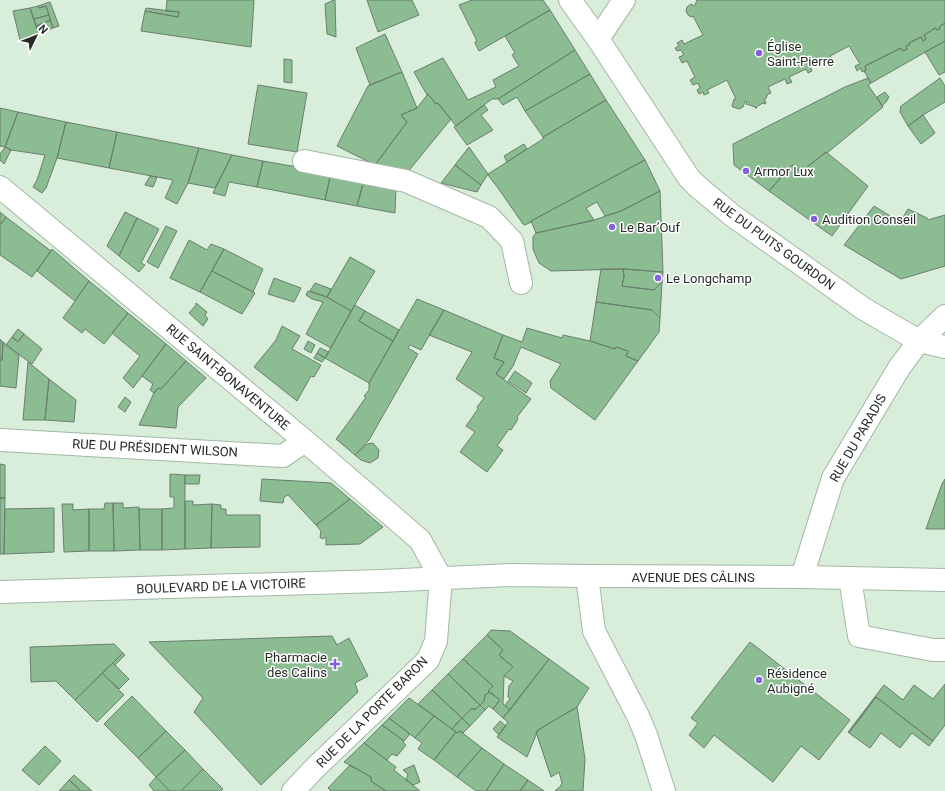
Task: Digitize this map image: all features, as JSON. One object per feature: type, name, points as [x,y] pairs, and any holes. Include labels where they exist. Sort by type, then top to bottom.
[{"type":"street","name":"RUE DU PUITS GOURDON","points":[[570,0],[598,39],[689,178],[732,216],[864,309],[919,341],[945,347]]},
{"type":"street","points":[[598,39],[624,0]]},
{"type":"street","points":[[304,161],[406,181],[489,217],[512,241],[521,283]]},
{"type":"street","name":"RUE SAINT-BONAVENTURE","points":[[0,187],[305,441],[420,540],[441,578]]},
{"type":"street","name":"RUE DU PARADIS","points":[[802,577],[833,478],[899,368],[919,341],[945,316]]},
{"type":"street","name":"RUE DU PRÉSIDENT WILSON","points":[[0,440],[283,456],[305,441]]},
{"type":"street","name":"AVENUE DES CÂLINS","points":[[441,578],[511,575],[802,577],[945,580]]},
{"type":"street","points":[[587,576],[594,631],[638,716],[646,735],[664,791]]},
{"type":"street","name":"BOULEVARD DE LA VICTOIRE","points":[[0,592],[441,578]]},
{"type":"street","name":"RUE DE LA PORTE BARON","points":[[293,791],[316,767],[428,660],[436,641],[441,578]]},
{"type":"street","points":[[850,578],[859,636],[934,650],[945,650]]},
{"type":"building","points":[[167,0],[254,0],[251,47],[141,31],[145,11],[178,17],[179,12],[166,11]]},
{"type":"building","points":[[334,0],[336,37],[327,34],[325,4]]},
{"type":"building","points":[[367,0],[412,0],[419,15],[378,32]]},
{"type":"building","points":[[472,0],[543,0],[550,10],[479,51],[475,43],[477,41],[459,5]]},
{"type":"building","name":"Église Saint-Pierre","points":[[697,0],[945,0],[945,23],[939,27],[940,29],[933,29],[924,35],[926,39],[923,41],[921,37],[909,43],[910,44],[906,46],[907,49],[903,51],[901,48],[865,66],[866,70],[862,72],[861,68],[857,71],[855,66],[860,64],[849,46],[830,56],[833,61],[829,63],[827,58],[810,66],[812,71],[808,73],[806,69],[789,77],[792,82],[787,84],[785,79],[768,87],[771,93],[768,94],[764,102],[766,102],[765,104],[763,103],[755,108],[746,104],[746,101],[743,107],[739,109],[732,106],[734,99],[736,99],[727,80],[707,90],[709,93],[704,95],[703,92],[699,94],[697,90],[700,88],[698,83],[693,85],[690,80],[695,77],[687,61],[682,63],[679,57],[684,55],[681,50],[677,51],[675,48],[679,46],[677,43],[682,40],[684,44],[703,35],[693,16],[691,17],[688,15],[686,11],[687,7],[691,4],[694,6],[695,5]]},
{"type":"building","points":[[50,2],[59,26],[53,28],[46,6],[39,8],[38,6]]},
{"type":"building","points":[[38,6],[39,8],[46,6],[49,15],[34,19],[30,8]]},
{"type":"building","points":[[30,8],[38,33],[20,40],[13,11]]},
{"type":"building","points":[[146,8],[179,12],[178,17],[145,11]]},
{"type":"building","points":[[550,10],[575,50],[498,99],[492,99],[456,126],[438,103],[436,104],[428,94],[427,95],[414,72],[443,58],[468,100],[496,87],[493,80],[519,66],[512,55],[515,53],[505,36]]},
{"type":"building","points":[[49,15],[50,20],[36,26],[34,19]]},
{"type":"building","points":[[50,20],[53,28],[46,31],[44,23]]},
{"type":"building","points":[[44,23],[46,31],[38,33],[36,26]]},
{"type":"building","points":[[945,23],[945,41],[871,83],[864,71],[866,70],[865,66],[901,48],[903,51],[907,49],[906,46],[910,44],[909,43],[921,37],[923,41],[926,39],[924,35],[933,29],[940,29],[939,27]]},
{"type":"building","points":[[385,34],[402,72],[370,85],[356,48]]},
{"type":"building","points":[[945,41],[945,72],[939,75],[925,52]]},
{"type":"building","points":[[575,50],[590,74],[525,111],[517,97],[503,105],[498,99]]},
{"type":"building","points":[[284,59],[292,60],[292,83],[284,82]]},
{"type":"building","points":[[402,72],[417,108],[401,115],[407,122],[375,165],[337,146],[368,86]]},
{"type":"building","points":[[590,74],[606,100],[543,137],[525,111]]},
{"type":"building","points":[[868,78],[871,83],[868,85],[883,107],[827,153],[826,152],[801,172],[792,165],[769,191],[734,165],[733,144],[845,87]]},
{"type":"building","points":[[940,78],[945,86],[945,102],[908,126],[900,112],[901,106]]},
{"type":"building","points":[[258,85],[307,93],[297,152],[248,144]]},
{"type":"building","points":[[885,92],[889,97],[882,106],[877,97]]},
{"type":"building","points":[[428,94],[436,104],[438,103],[451,119],[406,174],[375,165],[407,122],[401,115],[417,108]]},
{"type":"building","points":[[606,100],[645,160],[531,222],[525,225],[523,224],[488,174],[543,139],[543,137]]},
{"type":"building","points":[[484,105],[488,110],[481,115],[493,130],[467,145],[454,127]]},
{"type":"building","points":[[0,108],[18,112],[5,147],[0,146]]},
{"type":"building","points":[[18,112],[66,122],[57,158],[46,188],[42,193],[33,187],[37,180],[45,155],[11,150],[5,147]]},
{"type":"building","points":[[923,115],[935,133],[921,144],[908,126]]},
{"type":"building","points":[[66,122],[117,132],[109,168],[57,158]]},
{"type":"building","points":[[117,132],[199,148],[188,183],[177,204],[165,198],[173,180],[109,168]]},
{"type":"building","points":[[524,144],[527,149],[507,162],[504,156]]},
{"type":"building","points":[[5,147],[11,150],[4,164],[0,160],[0,154]]},
{"type":"building","points":[[469,147],[488,174],[481,185],[455,165]]},
{"type":"building","points":[[199,148],[232,155],[215,188],[188,183]]},
{"type":"building","points":[[826,152],[868,186],[832,236],[769,191],[792,165],[801,172]]},
{"type":"building","points":[[232,155],[263,161],[257,187],[229,182],[225,196],[213,193]]},
{"type":"building","points":[[645,160],[660,191],[621,211],[605,216],[597,202],[586,208],[594,220],[536,233],[531,221]]},
{"type":"building","points":[[263,161],[331,173],[325,200],[257,187]]},
{"type":"building","points":[[455,165],[481,185],[477,192],[441,183]]},
{"type":"building","points":[[331,173],[364,180],[357,206],[325,200]]},
{"type":"building","points":[[150,176],[157,177],[153,187],[145,185]]},
{"type":"building","points":[[364,180],[396,186],[395,213],[357,206]]},
{"type":"building","name":"Le Bar’Ouf","points":[[660,191],[663,272],[625,269],[551,271],[539,263],[533,249],[533,237],[536,233],[591,221],[621,211]]},
{"type":"building","points":[[874,206],[900,222],[908,209],[927,218],[928,220],[945,215],[945,266],[901,279],[844,245]]},
{"type":"building","points":[[0,212],[6,217],[0,225]]},
{"type":"building","points":[[125,212],[137,218],[119,256],[107,246]]},
{"type":"building","points":[[6,217],[51,251],[32,277],[0,255],[0,225]]},
{"type":"building","points":[[137,218],[159,229],[141,263],[145,265],[139,272],[119,256]]},
{"type":"building","points":[[166,226],[177,231],[158,268],[147,262]]},
{"type":"building","points":[[189,240],[207,250],[211,244],[224,249],[200,292],[170,278]]},
{"type":"building","points":[[52,249],[89,281],[75,301],[37,271]]},
{"type":"building","points":[[224,249],[263,269],[253,292],[212,271]]},
{"type":"building","points":[[350,257],[375,271],[351,311],[327,297]]},
{"type":"building","points":[[601,269],[623,269],[624,276],[622,286],[654,290],[662,282],[660,318],[652,310],[596,302]]},
{"type":"building","points":[[623,269],[663,272],[662,282],[654,290],[622,286],[624,276]]},
{"type":"building","points":[[212,271],[255,293],[242,314],[200,292]]},
{"type":"building","points":[[274,278],[301,288],[294,302],[268,294]]},
{"type":"building","points":[[89,281],[128,313],[104,344],[85,329],[82,333],[63,318]]},
{"type":"building","points":[[315,283],[331,289],[327,297],[310,291]]},
{"type":"building","points":[[308,291],[327,297],[351,311],[331,348],[306,334],[323,302],[312,299],[306,295]]},
{"type":"building","points":[[417,299],[444,310],[421,350],[410,345],[408,348],[418,354],[369,440],[355,455],[336,439],[366,397],[364,396],[369,390],[369,383]]},
{"type":"building","points":[[596,302],[652,310],[660,318],[659,332],[638,361],[626,356],[628,351],[616,347],[615,349],[590,341]]},
{"type":"building","points":[[196,303],[207,312],[205,315],[208,319],[203,326],[189,313]]},
{"type":"building","points":[[355,305],[365,311],[359,321],[393,341],[369,383],[325,358]]},
{"type":"building","points":[[444,310],[503,335],[494,358],[504,362],[496,374],[531,399],[517,417],[518,419],[511,430],[509,429],[497,446],[503,450],[487,472],[460,452],[475,432],[466,426],[484,398],[456,379],[472,352],[429,335]]},
{"type":"building","points":[[365,311],[399,330],[393,341],[359,321]]},
{"type":"building","points":[[128,313],[166,344],[133,388],[123,378],[140,356],[112,333]]},
{"type":"building","points":[[282,326],[300,336],[292,349],[321,365],[314,377],[311,376],[297,401],[254,367],[276,340]]},
{"type":"building","points":[[527,328],[562,338],[563,335],[590,341],[615,349],[616,347],[628,351],[626,356],[638,361],[595,420],[551,388],[550,381],[561,364],[521,347],[513,366],[504,379],[496,374],[504,362],[494,358],[503,335],[522,342]]},
{"type":"building","points":[[18,329],[24,334],[18,342],[12,337]]},
{"type":"building","points":[[24,334],[42,349],[32,364],[6,345],[12,337],[18,342]]},
{"type":"building","points":[[0,339],[3,342],[2,360],[0,360]]},
{"type":"building","points":[[308,341],[315,345],[311,353],[304,349]]},
{"type":"building","points":[[3,342],[19,355],[16,388],[0,386],[0,360],[2,360]]},
{"type":"building","points":[[166,344],[186,361],[161,389],[158,388],[154,393],[150,390],[153,384],[142,376]]},
{"type":"building","points":[[320,348],[329,352],[325,358],[317,353]]},
{"type":"building","points":[[317,353],[325,358],[322,362],[314,358]]},
{"type":"building","points":[[186,361],[206,378],[178,407],[176,428],[139,425],[154,393],[158,388],[161,389]]},
{"type":"building","points":[[28,362],[49,379],[45,420],[23,420]]},
{"type":"building","points":[[515,371],[532,383],[526,393],[508,381]]},
{"type":"building","points":[[49,379],[76,400],[74,422],[45,420]]},
{"type":"building","points":[[125,397],[131,402],[125,412],[118,407]]},
{"type":"building","points":[[373,443],[379,450],[378,458],[370,463],[361,460],[355,455],[367,444]]},
{"type":"building","points":[[0,464],[5,465],[5,498],[0,498]]},
{"type":"building","points":[[170,474],[185,475],[185,549],[162,550],[162,509],[174,508],[174,497],[170,497]]},
{"type":"building","points":[[185,475],[200,475],[199,484],[185,484]]},
{"type":"building","points":[[262,479],[331,483],[350,499],[316,525],[288,495],[284,497],[283,503],[260,501]]},
{"type":"building","points":[[945,479],[945,529],[926,529],[942,484]]},
{"type":"building","points":[[0,498],[5,498],[4,554],[0,554]]},
{"type":"building","points":[[350,499],[383,527],[360,544],[326,545],[326,537],[322,539],[320,537],[321,531],[316,525]]},
{"type":"building","points":[[185,501],[193,501],[193,505],[212,504],[211,548],[185,549]]},
{"type":"building","points":[[105,503],[113,503],[114,551],[89,551],[89,509],[104,509]]},
{"type":"building","points":[[113,503],[123,503],[123,508],[139,507],[140,550],[114,551]]},
{"type":"building","points":[[62,504],[73,504],[73,510],[89,509],[89,551],[64,552]]},
{"type":"building","points":[[212,504],[221,505],[221,509],[226,509],[226,515],[260,515],[260,547],[211,548]]},
{"type":"building","points":[[54,508],[54,552],[4,554],[5,509]]},
{"type":"building","points":[[139,509],[162,509],[162,550],[140,550]]},
{"type":"building","points":[[491,630],[510,631],[549,659],[510,710],[505,705],[510,699],[508,697],[509,686],[513,681],[504,676],[513,667],[499,655],[503,650],[487,635]]},
{"type":"building","points":[[487,635],[503,650],[499,655],[513,667],[504,676],[503,704],[510,710],[503,718],[493,709],[500,700],[488,691],[493,686],[463,659]]},
{"type":"building","points":[[332,636],[337,645],[349,638],[368,676],[355,683],[358,692],[261,785],[194,712],[203,698],[149,642]]},
{"type":"building","name":"Résidence Aubigné","points":[[750,642],[850,720],[819,760],[801,746],[773,782],[714,735],[704,748],[689,735],[698,723],[691,718]]},
{"type":"building","points":[[114,644],[123,653],[75,700],[56,681],[31,682],[30,647]]},
{"type":"building","points":[[123,653],[125,655],[115,665],[113,663]]},
{"type":"building","points":[[463,659],[493,686],[488,691],[490,692],[485,695],[484,701],[480,705],[448,674]]},
{"type":"building","points":[[549,659],[589,688],[577,707],[538,730],[527,757],[497,737],[508,722],[503,718]]},
{"type":"building","points":[[113,663],[129,679],[119,689],[102,673]]},
{"type":"building","points":[[102,673],[124,695],[97,722],[75,700]]},
{"type":"building","points":[[448,674],[480,705],[476,709],[471,709],[462,718],[432,690]]},
{"type":"building","points":[[945,684],[945,725],[933,741],[876,697],[849,733],[848,732],[884,685],[903,700],[914,685],[933,699]]},
{"type":"building","points":[[432,690],[462,718],[452,729],[418,704]]},
{"type":"building","points":[[490,692],[500,700],[493,709],[489,706],[485,710],[480,705],[484,701],[485,695]]},
{"type":"building","points":[[132,696],[166,731],[138,758],[104,724]]},
{"type":"building","points":[[876,697],[933,741],[929,746],[912,733],[900,748],[881,733],[870,748],[849,733]]},
{"type":"building","points":[[409,698],[434,716],[415,738],[389,718]]},
{"type":"building","points":[[480,705],[485,710],[470,726],[462,718],[471,709],[476,709]]},
{"type":"building","points":[[577,707],[585,759],[583,791],[555,791],[562,783],[559,772],[551,777],[536,732]]},
{"type":"building","points":[[434,716],[456,732],[434,760],[418,749],[422,743],[415,738]]},
{"type":"building","points":[[389,718],[410,734],[404,741],[382,725]]},
{"type":"building","points":[[462,718],[470,726],[463,733],[460,731],[457,733],[452,729]]},
{"type":"building","points":[[500,721],[506,726],[499,735],[493,729]]},
{"type":"building","points":[[382,725],[404,741],[403,742],[406,745],[397,756],[392,754],[387,760],[364,743]]},
{"type":"building","points":[[166,731],[185,750],[156,777],[138,758]]},
{"type":"building","points":[[460,731],[482,748],[457,777],[434,760],[456,732],[457,733]]},
{"type":"building","points":[[364,743],[396,767],[394,770],[420,791],[386,791],[371,781],[371,777],[344,762]]},
{"type":"building","points":[[45,746],[61,761],[39,785],[22,770]]},
{"type":"building","points":[[482,748],[504,764],[486,791],[476,791],[457,777]]},
{"type":"building","points":[[185,750],[203,769],[181,791],[170,791],[156,777]]},
{"type":"building","points":[[504,764],[528,780],[520,791],[486,791]]},
{"type":"building","points":[[350,765],[371,777],[371,781],[386,791],[331,791],[328,788]]},
{"type":"building","points":[[414,765],[420,782],[413,785],[406,780],[408,774],[403,770]]},
{"type":"building","points":[[203,769],[223,789],[221,791],[181,791]]},
{"type":"building","points":[[74,775],[92,791],[81,791],[69,780]]},
{"type":"building","points":[[156,777],[170,791],[154,791],[149,785]]},
{"type":"building","points":[[69,780],[81,791],[59,791]]},
{"type":"building","points":[[528,780],[544,791],[520,791]]},
{"type":"place","name":"Église Saint-Pierre","points":[[759,53]]},
{"type":"place","name":"Armor Lux","points":[[746,171]]},
{"type":"place","name":"Audition Conseil","points":[[814,219]]},
{"type":"place","name":"Le Bar’Ouf","points":[[612,227]]},
{"type":"place","name":"Le Longchamp","points":[[658,278]]},
{"type":"place","name":"Pharmacie des Calins","points":[[335,664]]},
{"type":"place","name":"Résidence Aubigné","points":[[759,680]]}]
